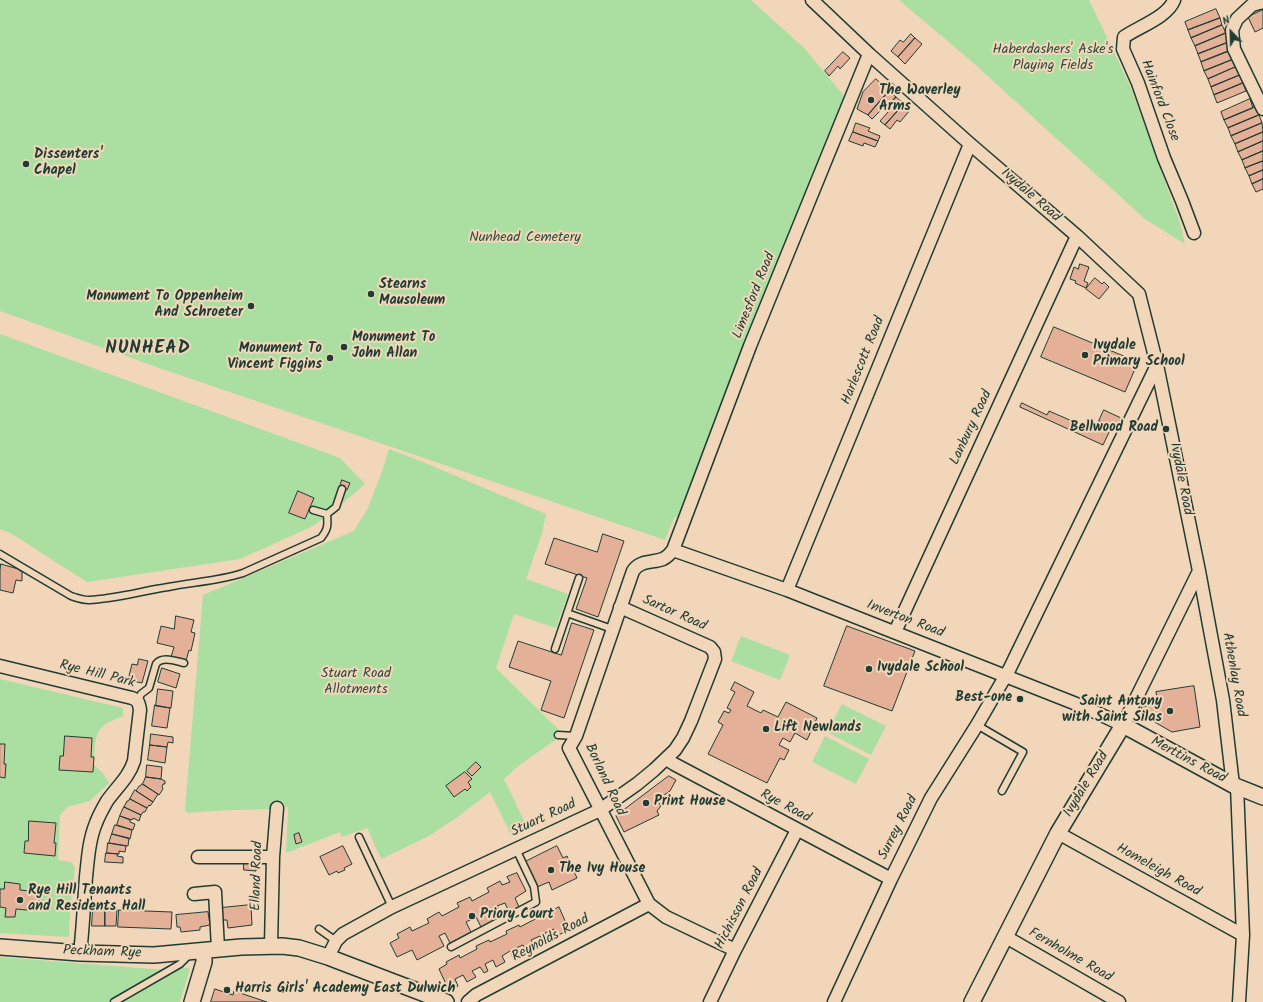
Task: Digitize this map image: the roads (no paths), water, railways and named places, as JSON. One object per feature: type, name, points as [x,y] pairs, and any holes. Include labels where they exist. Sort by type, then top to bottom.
[{"type":"street","name":"Ivydale Road","points":[[812,0],[869,54],[970,144],[1077,236],[1139,294],[1157,365],[1199,571],[1123,725],[1058,833],[972,1002]]},
{"type":"street","name":"Hainford Close","points":[[1174,0],[1164,14],[1124,37],[1122,49],[1138,83],[1164,158],[1194,233]]},
{"type":"street","points":[[1252,2],[1237,19],[1232,30],[1233,41],[1234,49],[1263,109]]},
{"type":"street","name":"Limesford Road","points":[[673,550],[750,346],[869,54]]},
{"type":"street","name":"Harlescott Road","points":[[787,590],[970,144]]},
{"type":"street","name":"Lanbury Road","points":[[895,632],[1077,236]]},
{"type":"street","points":[[1006,676],[1157,365]]},
{"type":"street","name":"Inverton Road","points":[[673,550],[787,590],[1084,707],[1123,725]]},
{"type":"street","name":"Borland Road","points":[[673,550],[664,559],[641,564],[636,566],[633,571],[576,736],[569,748],[649,904],[666,917],[735,950]]},
{"type":"street","name":"Athenlay Road","points":[[1199,571],[1223,700],[1235,786],[1243,935],[1239,1002]]},
{"type":"street","name":"Sartor Road","points":[[620,607],[710,647],[714,652]]},
{"type":"street","name":"Stuart Road","points":[[328,957],[336,941],[343,934],[392,907],[600,810],[637,784],[675,750],[683,738],[715,659],[714,652]]},
{"type":"street","name":"Rye Hill Park","points":[[0,666],[132,698],[138,701],[140,710],[132,768],[102,809],[91,839],[86,871],[80,953]]},
{"type":"street","name":"Surrey Road","points":[[834,1002],[891,879],[931,798],[977,726],[1006,676]]},
{"type":"street","name":"Merttins Road","points":[[1123,725],[1235,786],[1263,797]]},
{"type":"street","name":"Rye Road","points":[[666,759],[891,879]]},
{"type":"street","name":"Elland Road","points":[[271,945],[273,857],[278,808]]},
{"type":"street","name":"Hichisson Road","points":[[710,1002],[735,950],[798,830]]},
{"type":"street","name":"Homeleigh Road","points":[[1058,833],[1243,935]]},
{"type":"street","points":[[198,857],[273,857]]},
{"type":"street","points":[[192,1002],[204,962],[215,892],[194,894]]},
{"type":"street","name":"Reynolds Road","points":[[468,1002],[476,995],[649,904]]},
{"type":"street","name":"Fernholme Road","points":[[1006,937],[1119,1002]]},
{"type":"street","name":"Peckham Rye","points":[[0,948],[80,953],[154,955],[271,945],[299,948],[328,957],[446,1002]]},
{"type":"lane","points":[[327,514],[336,507],[342,489]]},
{"type":"lane","points":[[313,510],[327,514]]},
{"type":"lane","points":[[0,554],[28,569],[71,596],[86,600],[231,577],[321,538],[328,526],[327,514]]},
{"type":"lane","points":[[555,649],[579,578]]},
{"type":"lane","points":[[567,614],[612,629]]},
{"type":"lane","points":[[138,701],[141,694],[149,688],[158,661],[163,659],[184,663]]},
{"type":"lane","points":[[977,726],[1023,752],[1002,791]]},
{"type":"lane","points":[[558,735],[576,736]]},
{"type":"lane","points":[[359,837],[392,907]]},
{"type":"lane","points":[[451,946],[536,902],[534,887],[516,849]]},
{"type":"lane","points":[[319,929],[336,941]]},
{"type":"lane","points":[[114,1002],[205,951]]},
{"type":"place","name":"The Waverley Arms","points":[[871,100]]},
{"type":"place","name":"Dissenters' Chapel","points":[[26,164]]},
{"type":"place","name":"Stearns Mausoleum","points":[[371,294]]},
{"type":"place","name":"Monument To Oppenheim And Schroeter","points":[[251,306]]},
{"type":"place","name":"Monument To John Allan","points":[[344,347]]},
{"type":"place","name":"Ivydale Primary School","points":[[1085,355]]},
{"type":"place","name":"Monument To Vincent Figgins","points":[[330,358]]},
{"type":"place","name":"Bellwood Road","points":[[1166,429]]},
{"type":"place","name":"Ivydale School","points":[[869,669]]},
{"type":"place","name":"Best-one","points":[[1020,699]]},
{"type":"place","name":"Saint Antony with Saint Silas","points":[[1170,711]]},
{"type":"place","name":"Lift Newlands","points":[[766,729]]},
{"type":"place","name":"Print House","points":[[646,803]]},
{"type":"place","name":"The Ivy House","points":[[551,870]]},
{"type":"place","name":"Rye Hill Tenants and Residents Hall","points":[[20,900]]},
{"type":"place","name":"Priory Court","points":[[472,916]]},
{"type":"place","name":"Harris Girls' Academy East Dulwich","points":[[227,990]]},
{"type":"district","name":"NUNHEAD","points":[[148,350]]},
{"type":"park label","name":"Haberdashers' Aske's Playing Fields","points":[[1053,60]]},
{"type":"park label","name":"Nunhead Cemetery","points":[[525,239]]},
{"type":"park label","name":"Stuart Road Allotments","points":[[356,684]]}]
